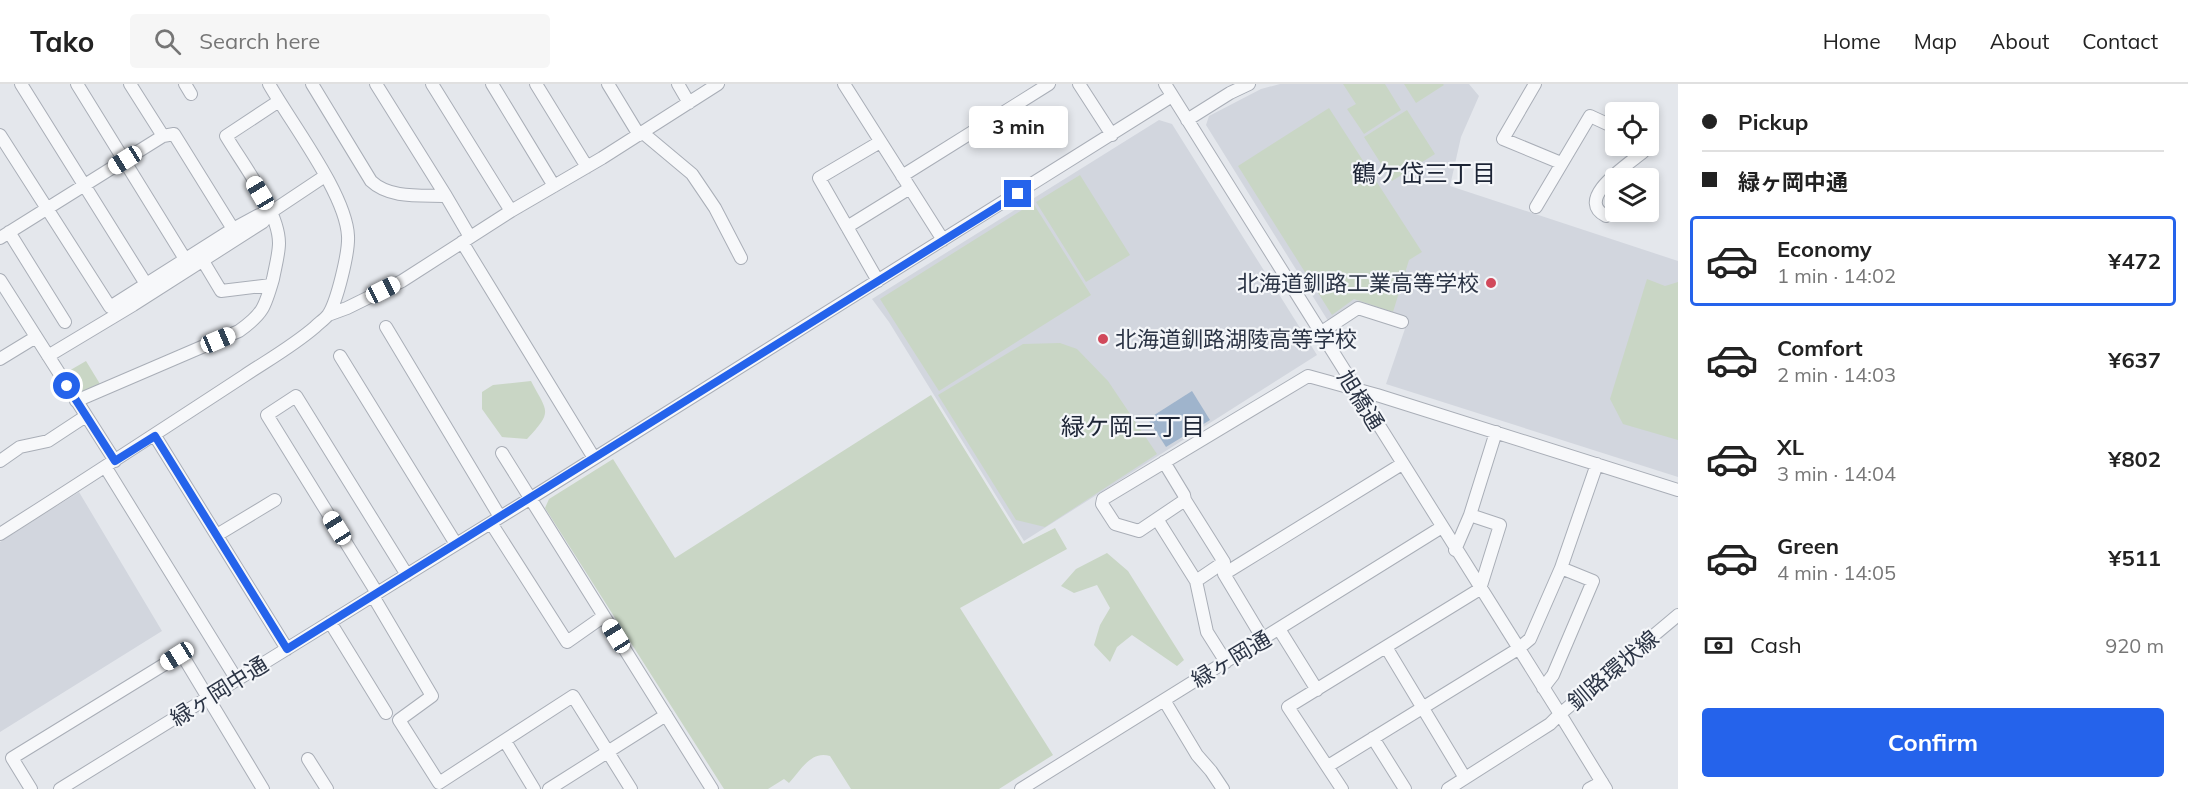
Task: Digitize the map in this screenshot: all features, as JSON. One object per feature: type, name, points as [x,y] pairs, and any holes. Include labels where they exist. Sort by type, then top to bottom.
[{"type":"street","points":[[21,84],[147,284]]},
{"type":"street","points":[[77,84],[184,259]]},
{"type":"street","points":[[130,84],[163,136]]},
{"type":"street","points":[[269,84],[325,176],[342,211],[348,236],[342,277],[328,315]]},
{"type":"street","points":[[312,84],[371,181],[380,189],[389,193],[446,196]]},
{"type":"street","points":[[375,84],[446,196],[466,239],[594,458]]},
{"type":"street","points":[[432,84],[511,211]]},
{"type":"street","points":[[492,84],[554,186]]},
{"type":"street","points":[[536,84],[587,167]]},
{"type":"street","points":[[608,84],[641,134],[692,174],[715,208],[741,258]]},
{"type":"street","points":[[678,84],[689,103]]},
{"type":"street","points":[[0,534],[287,350],[328,315],[402,281],[718,84]]},
{"type":"street","points":[[844,84],[943,240]]},
{"type":"street","points":[[902,176],[1049,84]]},
{"type":"street","points":[[1079,84],[1112,135]]},
{"type":"street","name":"旭橋通","points":[[1165,84],[1455,550],[1560,714]]},
{"type":"street","points":[[1187,120],[1249,84]]},
{"type":"street","points":[[1535,84],[1503,139],[1561,163]]},
{"type":"street","name":"緑ヶ岡中通","points":[[60,789],[496,520],[1172,96]]},
{"type":"street","points":[[76,401],[239,331],[261,312],[267,302],[279,243],[277,226],[272,212],[226,136],[279,101]]},
{"type":"street","points":[[1536,207],[1590,116],[1605,123]]},
{"type":"street","points":[[65,322],[4,235],[163,136],[174,134],[233,229]]},
{"type":"street","points":[[0,135],[4,152],[47,209],[110,307],[233,229],[259,215],[272,212]]},
{"type":"street","points":[[878,281],[819,178],[880,142]]},
{"type":"street","points":[[1624,168],[1638,156]]},
{"type":"street","points":[[48,356],[203,261],[263,222],[272,212],[325,176]]},
{"type":"street","points":[[1605,185],[1596,196],[1596,207],[1598,212],[1605,216]]},
{"type":"street","points":[[847,227],[910,188]]},
{"type":"street","points":[[203,261],[221,291],[271,285]]},
{"type":"street","points":[[0,280],[86,416],[110,464],[237,680]]},
{"type":"street","points":[[1320,333],[1358,308],[1402,322]]},
{"type":"street","points":[[386,327],[567,642],[604,616]]},
{"type":"street","points":[[0,359],[36,337]]},
{"type":"street","points":[[340,356],[456,544]]},
{"type":"street","points":[[1185,501],[1139,531],[1115,524],[1102,504],[1103,499],[1308,376],[1497,432],[1678,490]]},
{"type":"street","points":[[407,575],[296,396],[267,415],[375,594],[432,696],[399,720],[439,783],[573,696],[631,789]]},
{"type":"street","points":[[0,461],[20,447],[48,441],[86,416]]},
{"type":"street","points":[[1455,550],[1470,515],[1497,432]]},
{"type":"street","points":[[155,436],[287,649]]},
{"type":"street","points":[[502,453],[712,789]]},
{"type":"street","points":[[1164,462],[1184,495],[1185,501],[1224,562],[1196,580]]},
{"type":"street","points":[[1263,639],[1224,574],[1402,464]]},
{"type":"street","points":[[1328,766],[1518,649],[1530,639],[1561,568],[1597,464]]},
{"type":"street","points":[[217,535],[275,500]]},
{"type":"street","points":[[1342,789],[1288,707],[1480,589],[1500,525],[1470,515]]},
{"type":"street","points":[[1157,519],[1196,580],[1207,632],[1226,662]]},
{"type":"street","name":"緑ヶ岡通","points":[[1021,789],[1442,527]]},
{"type":"street","points":[[1543,688],[1553,675],[1593,581],[1561,568]]},
{"type":"street","name":"釧路環状線","points":[[1604,786],[1560,714],[1678,615]]},
{"type":"street","points":[[330,622],[386,713]]},
{"type":"street","points":[[1279,629],[1317,690]]},
{"type":"street","points":[[1386,647],[1465,778]]},
{"type":"street","points":[[31,789],[12,758],[177,656],[183,658],[264,789]]},
{"type":"street","points":[[1164,700],[1197,755],[1223,789]]},
{"type":"street","points":[[1448,789],[1550,724],[1560,714]]},
{"type":"street","points":[[549,789],[666,715]]},
{"type":"street","points":[[1373,738],[1405,789]]},
{"type":"street","points":[[505,741],[534,789]]},
{"type":"street","points":[[308,759],[327,789]]},
{"type":"street","points":[[1589,789],[1604,786]]},
{"type":"shaded area","name":"北海道釧路工業高等学校","points":[[1280,84],[1469,84],[1479,96],[1461,137],[1450,186],[1678,261],[1678,477],[1386,384],[1408,320],[1356,305],[1330,324],[1206,125],[1209,116],[1261,89]]},
{"type":"shaded area","name":"北海道釧路湖陵高等学校","points":[[1159,120],[1172,124],[1317,355],[1024,541],[889,322],[872,299]]},
{"type":"shaded area","points":[[79,492],[162,631],[0,732],[0,542]]},
{"type":"green space","points":[[1343,84],[1385,84],[1401,110],[1364,134],[1347,109],[1356,104]]},
{"type":"green space","points":[[1404,84],[1443,84],[1444,85],[1416,103]]},
{"type":"green space","points":[[1329,108],[1422,252],[1409,260],[1393,312],[1354,299],[1332,315],[1238,166]]},
{"type":"green space","points":[[1407,110],[1435,154],[1392,181],[1364,137]]},
{"type":"green space","points":[[1080,175],[1130,255],[1086,282],[1036,202]]},
{"type":"green space","points":[[1033,203],[1091,295],[939,391],[880,299]]},
{"type":"green space","points":[[1647,279],[1665,286],[1678,282],[1678,440],[1623,424],[1610,399]]},
{"type":"green space","points":[[1060,343],[1077,349],[1108,381],[1157,454],[1045,527],[1016,520],[938,395],[1023,344]]},
{"type":"green space","points":[[86,361],[100,384],[80,393],[67,372]]},
{"type":"green space","points":[[531,381],[544,406],[545,412],[541,423],[527,439],[502,437],[482,409],[482,392],[493,385]]},
{"type":"green space","points":[[931,395],[1023,544],[1055,528],[1067,549],[960,608],[1053,755],[999,789],[851,789],[830,756],[823,755],[807,762],[789,783],[784,779],[768,789],[724,789],[545,508],[549,499],[613,459],[675,558]]},
{"type":"green space","points":[[1107,553],[1128,571],[1184,660],[1177,666],[1132,635],[1117,647],[1110,662],[1094,645],[1100,625],[1110,608],[1097,585],[1074,593],[1061,586],[1076,569]]},
{"type":"water","points":[[1192,391],[1210,420],[1166,447],[1148,419]]},
{"type":"place","name":"北海道釧路工業高等学校","points":[[1491,283]]},
{"type":"place","name":"北海道釧路湖陵高等学校","points":[[1103,339]]},
{"type":"district","name":"鶴ケ岱三丁目","points":[[1424,173]]},
{"type":"district","name":"緑ケ岡三丁目","points":[[1133,426]]},
{"type":"route","points":[[67,386],[115,461],[155,436],[287,649],[1018,194]]}]
